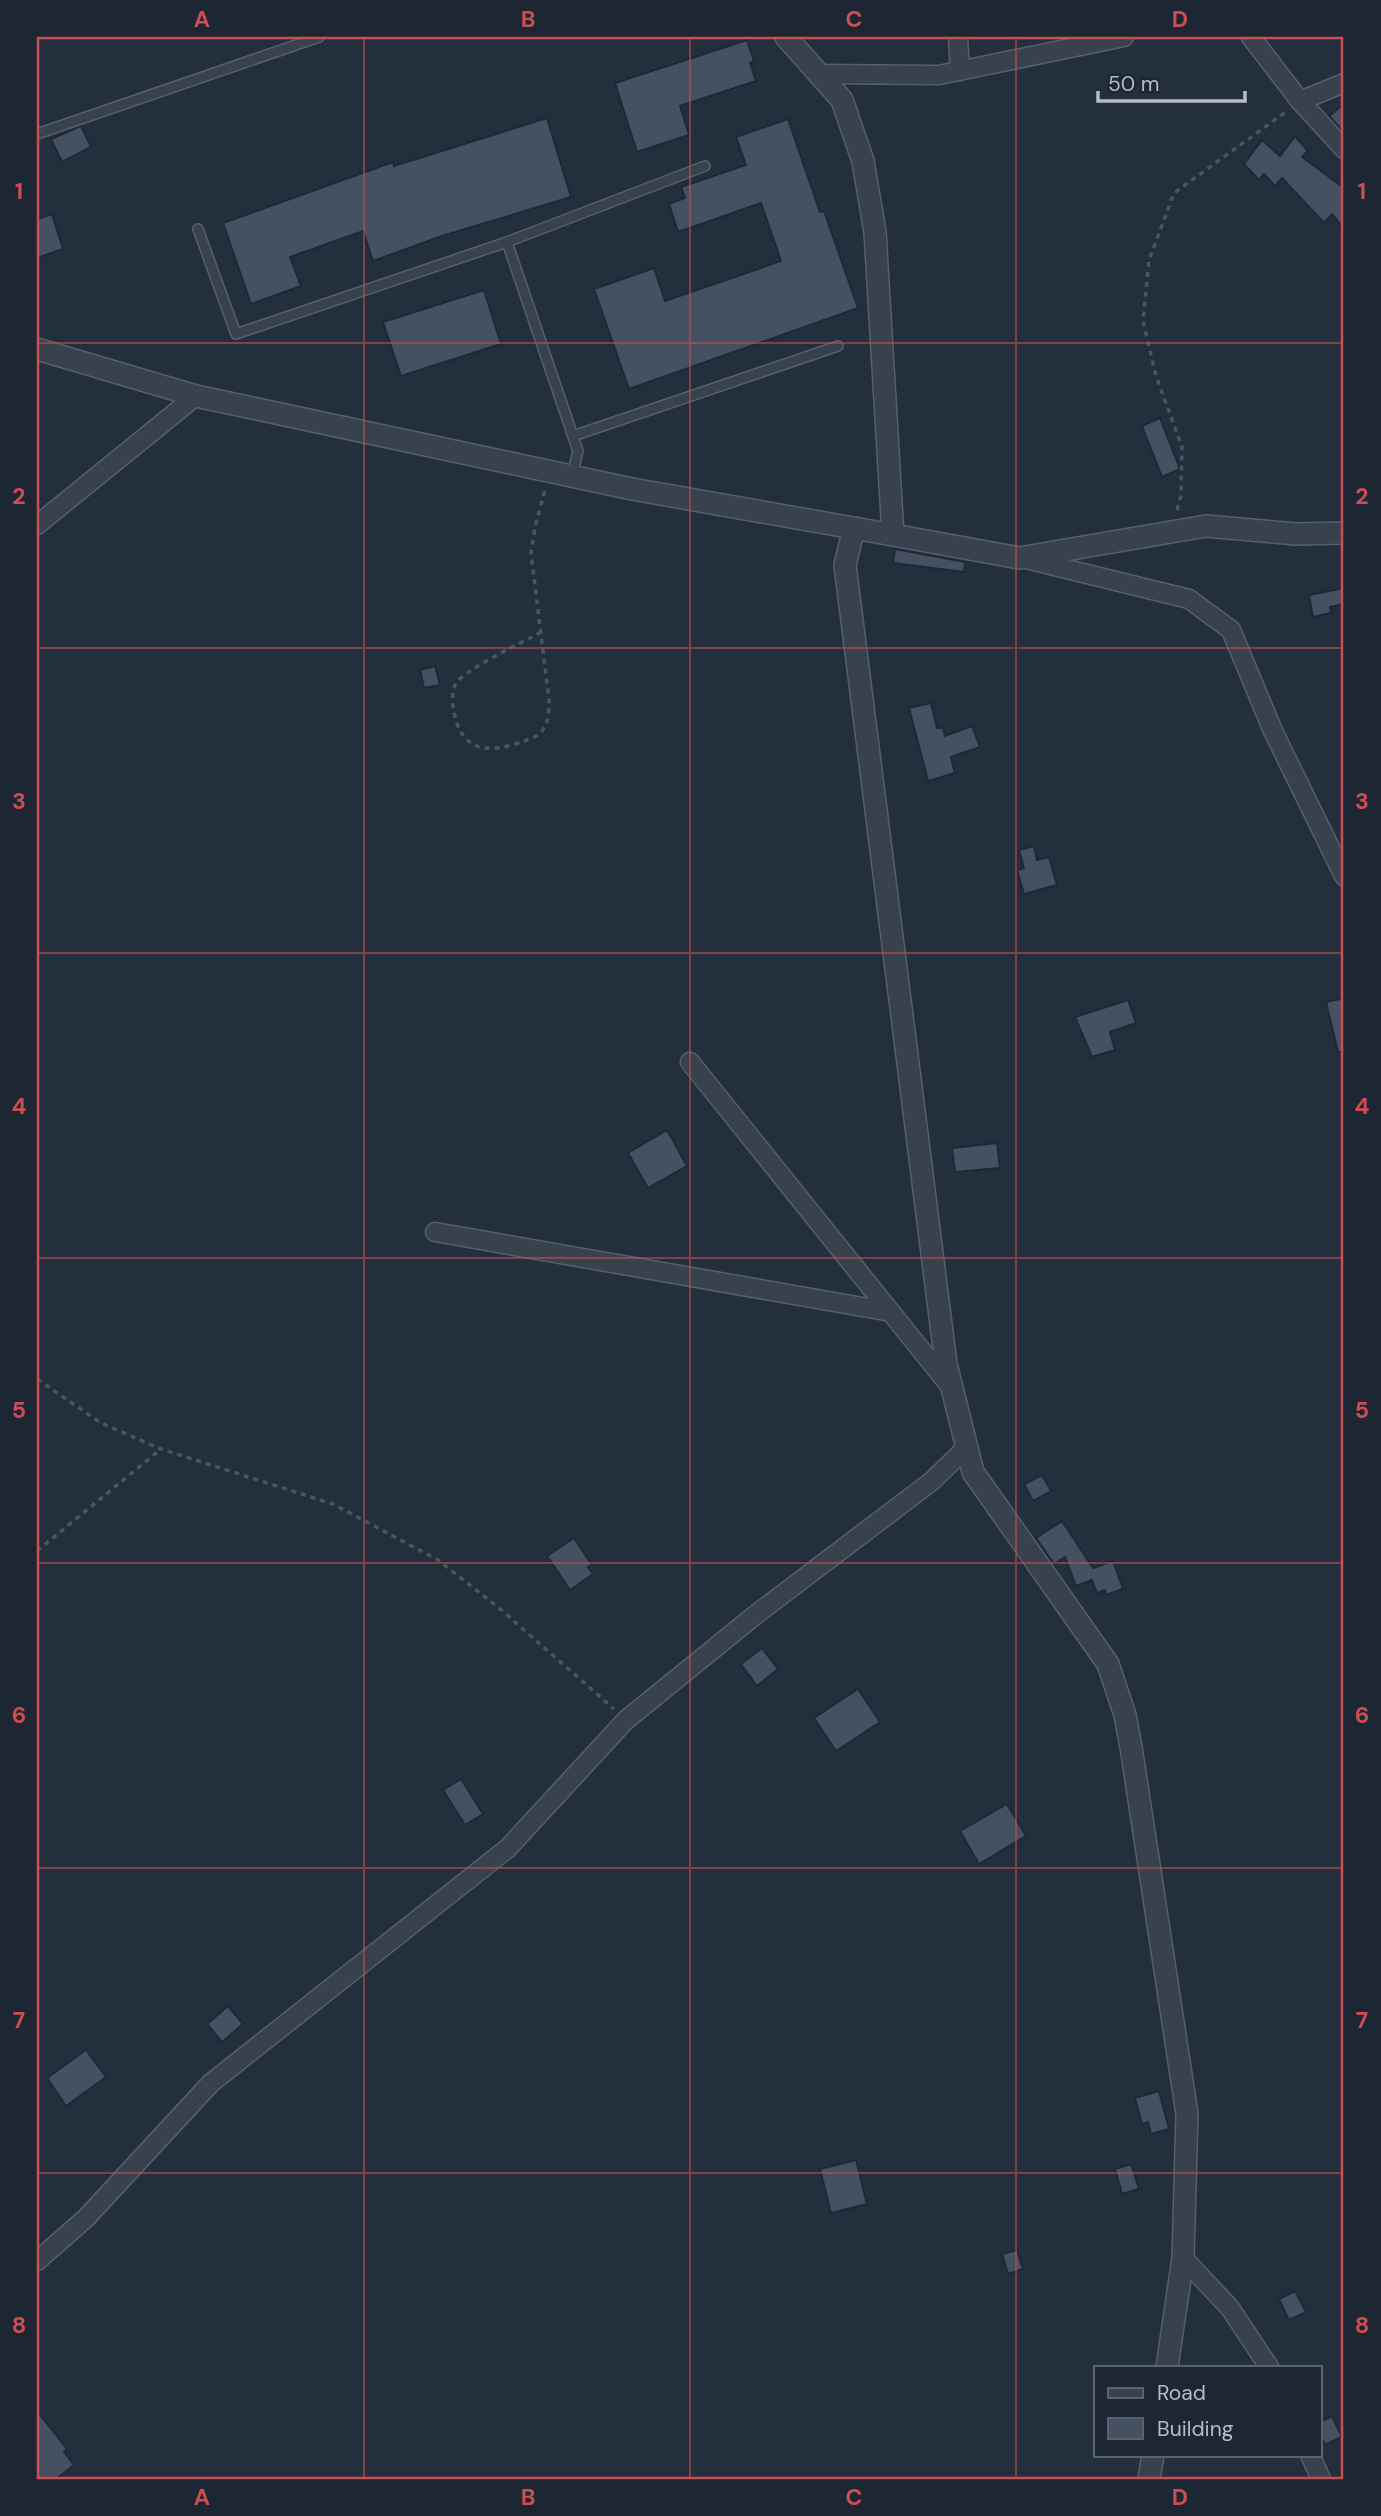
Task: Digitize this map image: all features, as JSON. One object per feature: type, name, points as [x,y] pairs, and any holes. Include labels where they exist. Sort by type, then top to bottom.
[{"type":"street","points":[[786,37],[842,100],[863,161],[875,232],[893,535]]},
{"type":"street","points":[[958,37],[960,71]]},
{"type":"street","points":[[817,74],[939,75],[1124,37]]},
{"type":"street","points":[[1251,37],[1300,101],[1344,149]]},
{"type":"street","points":[[1300,101],[1344,83]]},
{"type":"street","points":[[37,349],[196,396],[632,489],[1019,558],[1189,599],[1231,630],[1273,731],[1344,876]]},
{"type":"street","points":[[37,525],[196,396]]},
{"type":"street","points":[[1019,558],[1206,526],[1296,534],[1344,533]]},
{"type":"street","points":[[854,528],[845,565],[946,1364],[973,1472],[1108,1664],[1125,1715],[1187,2115],[1183,2258],[1167,2366]]},
{"type":"street","points":[[690,1062],[953,1389]]},
{"type":"street","points":[[435,1232],[891,1312]]},
{"type":"street","points":[[37,2261],[86,2218],[211,2083],[508,1848],[626,1720],[754,1616],[932,1481],[967,1447]]},
{"type":"street","points":[[1183,2258],[1230,2308],[1268,2366]]},
{"type":"street","points":[[1149,2479],[1153,2456]]},
{"type":"street","points":[[1310,2456],[1321,2479]]},
{"type":"lane","points":[[37,134],[319,37]]},
{"type":"lane","points":[[198,229],[236,334],[507,242],[705,166]]},
{"type":"lane","points":[[507,242],[578,451],[572,476]]},
{"type":"lane","points":[[573,436],[838,346]]},
{"type":"path","points":[[1172,532],[1181,495],[1182,447],[1156,376],[1143,321],[1149,260],[1174,193],[1300,101]]},
{"type":"path","points":[[541,632],[467,673],[454,686],[453,708],[457,728],[469,742],[484,749],[505,747],[534,737],[544,729],[549,716],[550,700],[531,553],[550,471]]},
{"type":"path","points":[[37,1380],[100,1423],[161,1448],[333,1504],[438,1560],[499,1608],[626,1720]]},
{"type":"path","points":[[37,1551],[161,1448]]},
{"type":"building","points":[[747,40],[754,61],[750,63],[756,81],[680,106],[689,135],[637,152],[615,83]]},
{"type":"building","points":[[1344,104],[1344,132],[1329,116]]},
{"type":"building","points":[[547,118],[571,197],[442,236],[373,261],[363,231],[290,257],[301,286],[251,304],[223,223],[393,162],[394,166]]},
{"type":"building","points":[[788,119],[820,212],[824,211],[858,308],[629,389],[594,289],[654,268],[665,301],[781,261],[761,203],[678,232],[669,204],[685,198],[681,187],[746,165],[736,137]]},
{"type":"building","points":[[81,126],[91,147],[62,162],[51,139]]},
{"type":"building","points":[[1295,136],[1308,151],[1302,157],[1344,188],[1344,229],[1332,214],[1324,223],[1282,178],[1275,186],[1264,174],[1259,180],[1244,164],[1262,140],[1280,156]]},
{"type":"building","points":[[52,214],[63,249],[37,258],[37,219]]},
{"type":"building","points":[[484,290],[501,344],[401,376],[383,322]]},
{"type":"building","points":[[1160,418],[1180,469],[1162,477],[1142,426]]},
{"type":"building","points":[[895,549],[965,562],[964,572],[893,563]]},
{"type":"building","points":[[1344,588],[1344,604],[1330,607],[1331,613],[1313,617],[1309,595]]},
{"type":"building","points":[[435,666],[440,685],[424,688],[420,670]]},
{"type":"building","points":[[931,703],[937,728],[943,728],[945,736],[972,726],[980,747],[951,757],[955,773],[928,781],[909,708]]},
{"type":"building","points":[[1034,846],[1037,860],[1049,857],[1057,885],[1024,894],[1017,870],[1024,868],[1019,850]]},
{"type":"building","points":[[1344,998],[1344,1052],[1338,1052],[1326,1002]]},
{"type":"building","points":[[1128,1000],[1136,1023],[1110,1032],[1115,1050],[1092,1057],[1075,1017]]},
{"type":"building","points":[[667,1130],[687,1166],[648,1188],[628,1153]]},
{"type":"building","points":[[997,1143],[1000,1168],[955,1172],[952,1148]]},
{"type":"building","points":[[1042,1475],[1051,1491],[1033,1501],[1024,1484]]},
{"type":"building","points":[[1062,1521],[1093,1568],[1113,1561],[1123,1589],[1106,1595],[1105,1590],[1097,1593],[1092,1580],[1076,1586],[1065,1557],[1054,1564],[1036,1538]]},
{"type":"building","points":[[574,1538],[592,1565],[588,1567],[593,1574],[570,1590],[547,1556]]},
{"type":"building","points":[[762,1648],[778,1669],[757,1686],[741,1664]]},
{"type":"building","points":[[858,1689],[880,1722],[836,1751],[814,1718]]},
{"type":"building","points":[[461,1779],[483,1814],[465,1825],[443,1790]]},
{"type":"building","points":[[1007,1804],[1026,1836],[979,1864],[960,1831]]},
{"type":"building","points":[[228,2006],[243,2024],[222,2042],[207,2024]]},
{"type":"building","points":[[86,2050],[106,2077],[66,2106],[47,2078]]},
{"type":"building","points":[[1159,2091],[1169,2129],[1151,2134],[1148,2122],[1142,2124],[1135,2098]]},
{"type":"building","points":[[856,2160],[867,2204],[831,2213],[820,2169]]},
{"type":"building","points":[[1131,2164],[1139,2189],[1122,2194],[1115,2169]]},
{"type":"building","points":[[1017,2250],[1023,2269],[1008,2274],[1002,2254]]},
{"type":"building","points":[[1295,2291],[1306,2312],[1289,2320],[1279,2299]]},
{"type":"building","points":[[37,2411],[67,2449],[64,2452],[74,2465],[56,2479],[37,2479]]},
{"type":"building","points":[[1332,2416],[1342,2437],[1325,2445],[1322,2438],[1322,2421]]}]
